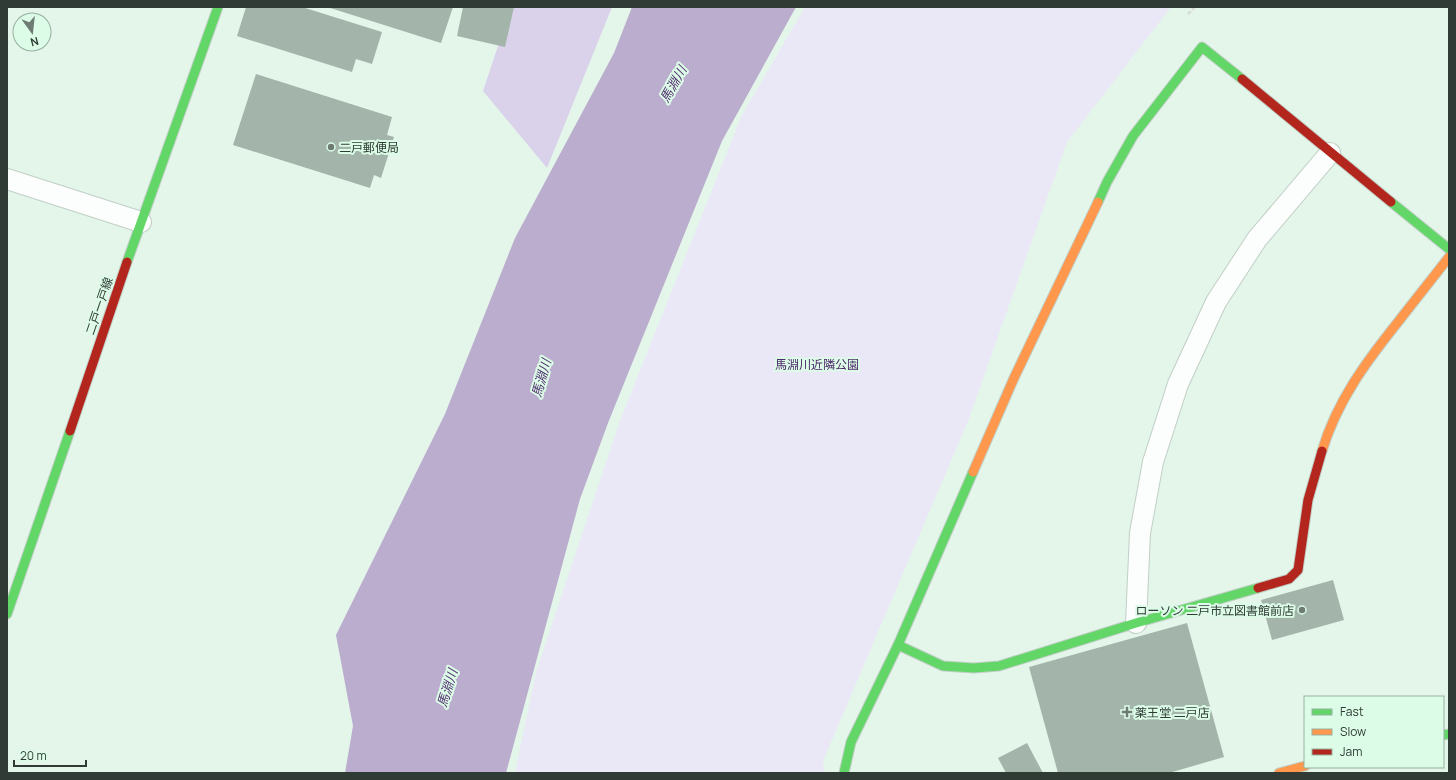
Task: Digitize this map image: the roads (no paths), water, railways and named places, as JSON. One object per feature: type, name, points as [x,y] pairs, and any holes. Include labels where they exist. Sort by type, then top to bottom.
[{"type":"street","name":"二戸一戸線","points":[[7,614],[141,222],[218,7]]},
{"type":"street","points":[[844,773],[851,742],[898,645],[1014,378],[1107,182],[1133,136],[1202,47],[1449,250]]},
{"type":"street","points":[[1136,623],[1140,533],[1153,462],[1178,384],[1216,302],[1257,239],[1330,153]]},
{"type":"street","points":[[7,179],[141,222]]},
{"type":"street","points":[[898,645],[942,666],[974,668],[999,666],[1136,623],[1289,579],[1298,570],[1308,500],[1325,441],[1344,395],[1372,356],[1449,257]]},
{"type":"street","points":[[1279,773],[1304,766]]},
{"type":"water","name":"馬淵川","points":[[632,7],[796,7],[722,141],[608,423],[580,499],[506,773],[345,773],[353,726],[336,635],[445,414],[515,238],[614,53]]},
{"type":"place","name":"二戸郵便局","points":[[331,147]]},
{"type":"place","name":"ローソン 二戸市立図書館前店","points":[[1302,610]]},
{"type":"place","name":"薬王堂 二戸店","points":[[1127,712]]},
{"type":"park label","name":"馬淵川近隣公園","points":[[817,364]]}]
